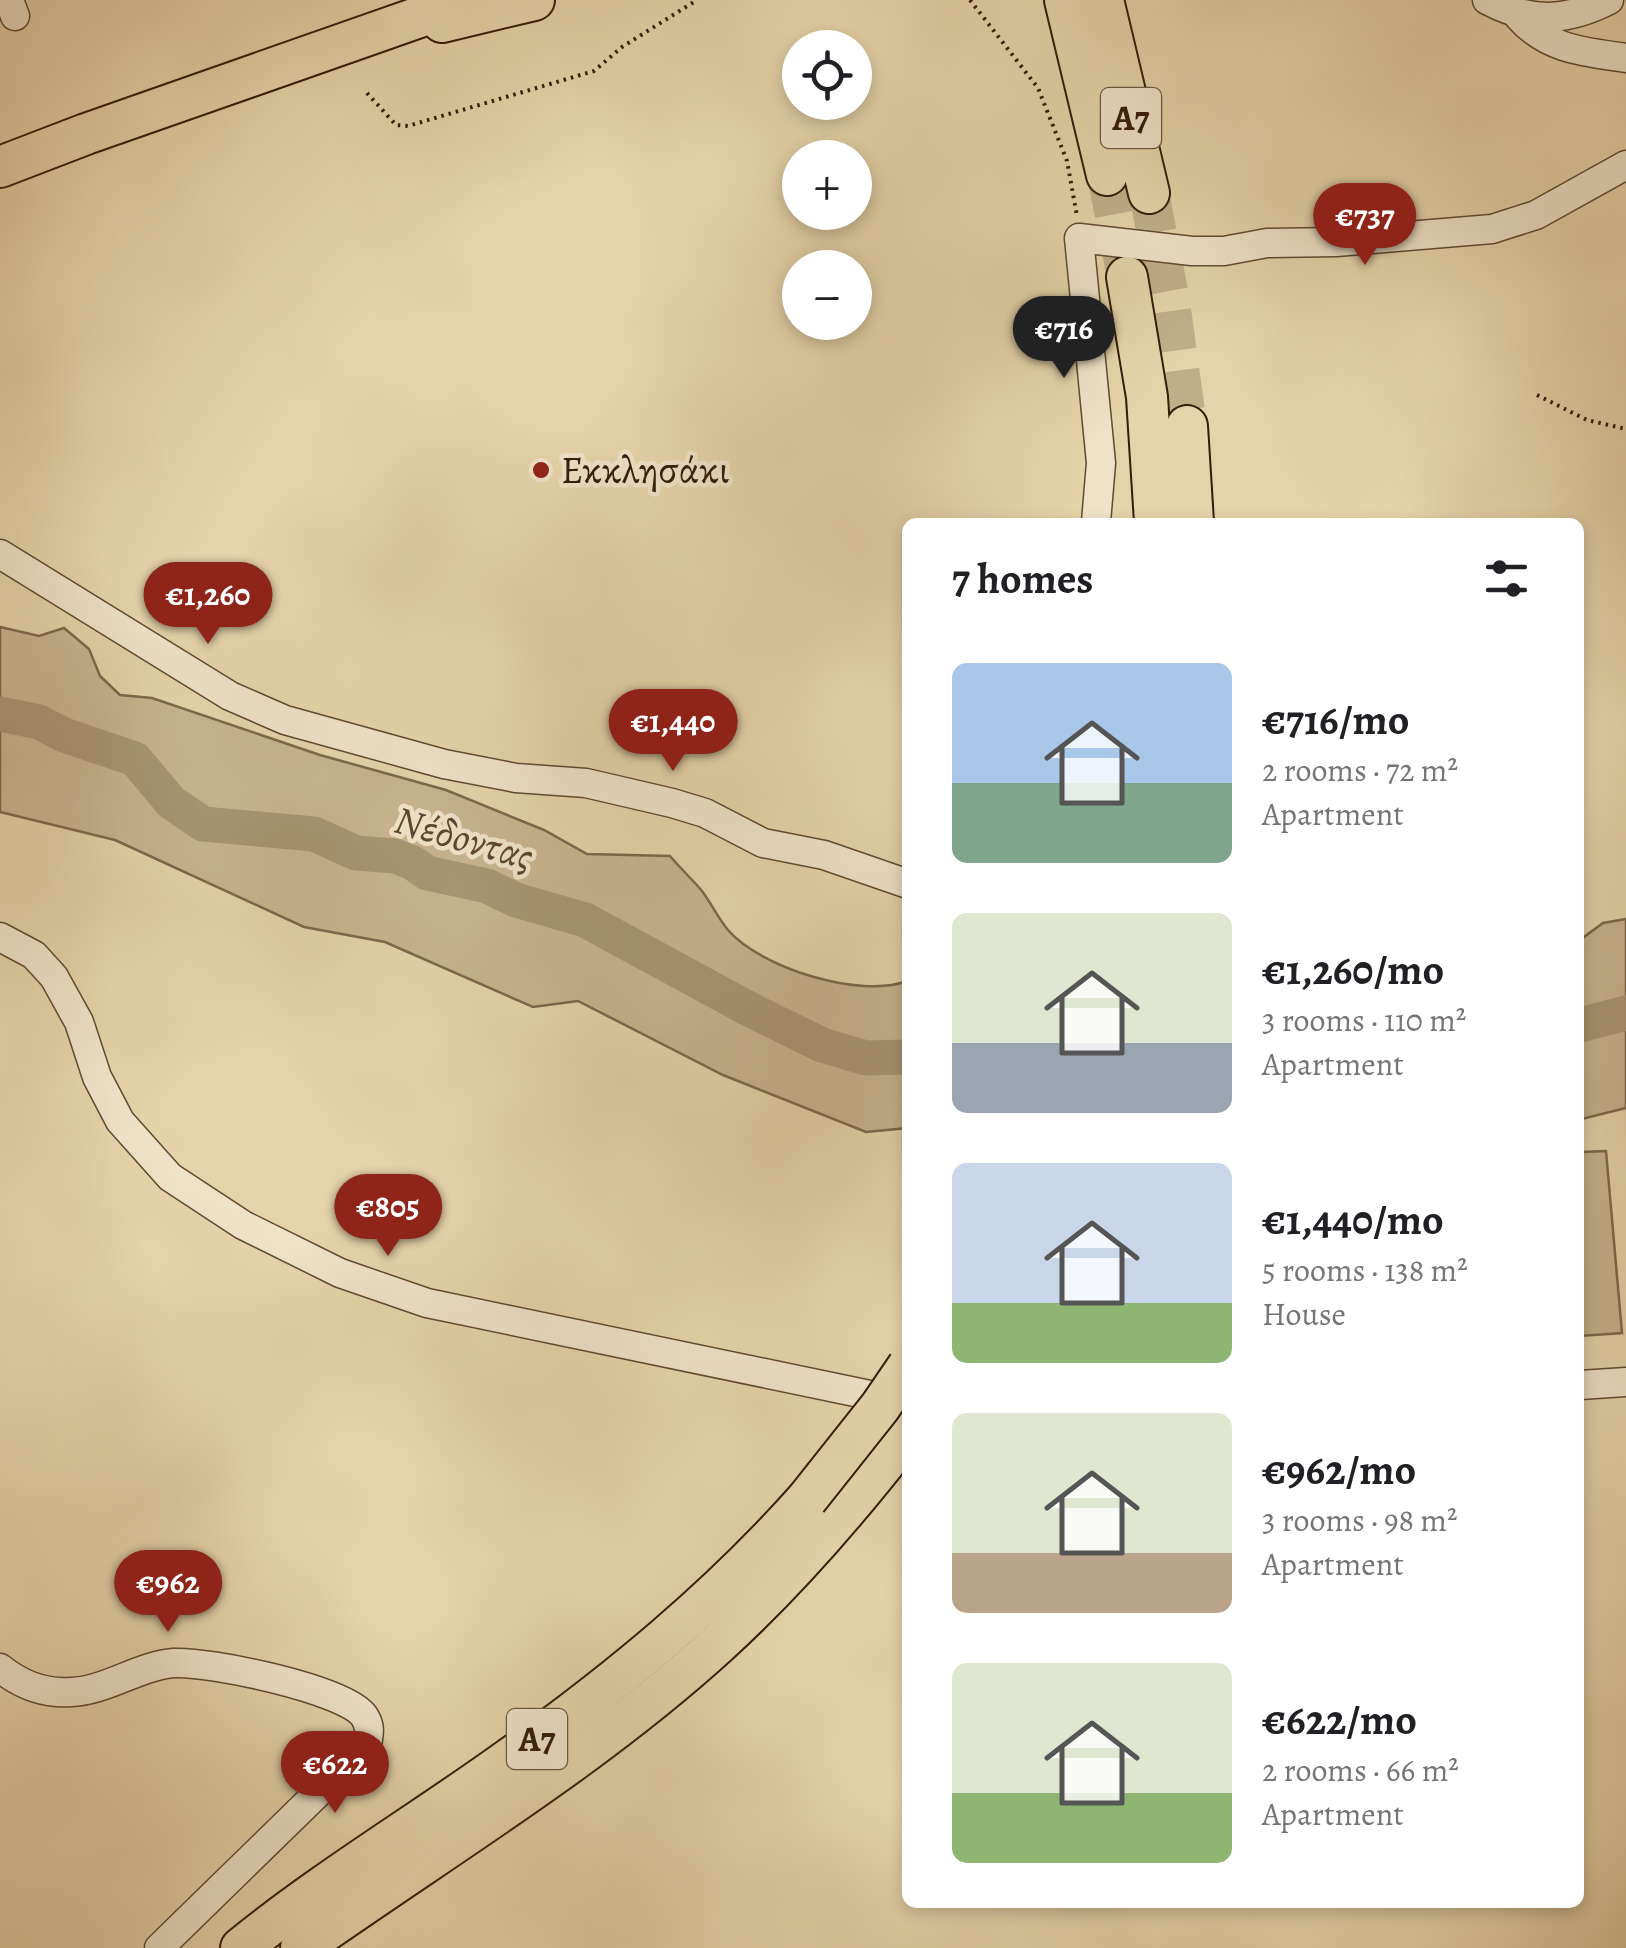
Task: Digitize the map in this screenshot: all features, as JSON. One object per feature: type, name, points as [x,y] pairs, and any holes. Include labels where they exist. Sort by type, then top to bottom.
[{"type":"highway","points":[[0,167],[468,0]]},
{"type":"highway","points":[[317,51],[534,0]]},
{"type":"highway","name":"Α7","points":[[1065,0],[1094,47],[1149,193]]},
{"type":"highway","name":"Α7","points":[[1103,0],[1094,47],[1107,175]]},
{"type":"highway","points":[[1127,277],[1147,397],[1156,518]]},
{"type":"highway","points":[[1187,426],[1193,518]]},
{"type":"highway","name":"Α7","points":[[301,1948],[530,1791],[718,1644],[764,1600],[902,1375]]},
{"type":"highway","name":"Α7","points":[[241,1948],[328,1882],[507,1761],[640,1660],[737,1574],[822,1511],[902,1438]]},
{"type":"street","points":[[1488,0],[1514,13],[1535,33],[1570,50],[1626,58]]},
{"type":"street","points":[[1514,13],[1552,19],[1578,14],[1609,0]]},
{"type":"street","points":[[1096,518],[1100,463],[1079,238],[1224,251],[1267,243],[1492,230],[1536,215],[1626,165]]},
{"type":"street","points":[[0,554],[230,696],[285,720],[444,764],[516,778],[586,783],[672,803],[705,812],[764,843],[836,858],[902,882]]},
{"type":"street","points":[[0,938],[34,954],[54,977],[79,1022],[97,1077],[120,1121],[170,1177],[243,1225],[340,1273],[427,1304],[902,1402]]},
{"type":"street","points":[[1584,1385],[1626,1382]]},
{"type":"street","points":[[0,1668],[13,1679],[43,1691],[74,1693],[172,1664],[212,1665],[251,1672],[314,1692],[351,1705],[364,1715],[370,1731],[366,1745],[159,1948]]},
{"type":"path","points":[[367,94],[396,124],[408,126],[568,81],[594,71],[622,47],[696,0]]},
{"type":"path","points":[[970,0],[1038,88],[1067,161],[1079,238]]},
{"type":"path","points":[[1537,395],[1587,420],[1626,429]]},
{"type":"shaded area","points":[[0,627],[39,636],[64,628],[89,649],[100,676],[120,695],[152,698],[320,755],[446,790],[544,830],[587,854],[670,856],[702,891],[728,930],[763,957],[838,983],[887,986],[902,982],[902,1128],[866,1132],[723,1075],[578,1001],[533,1007],[385,942],[304,927],[115,840],[0,812]]},
{"type":"shaded area","points":[[1626,919],[1626,1108],[1584,1118],[1584,937],[1603,923]]},
{"type":"shaded area","points":[[1606,1151],[1622,1333],[1584,1336],[1584,1152]]},
{"type":"waterway","name":"Νέδoντας","points":[[0,714],[39,722],[64,735],[135,759],[171,802],[203,824],[314,834],[356,853],[395,856],[427,873],[487,886],[516,900],[585,920],[822,1045],[866,1058],[902,1057]]},
{"type":"waterway","name":"Νέδoντας","points":[[1584,1024],[1626,1013]]},
{"type":"tunnel","points":[[1107,175],[1127,277]]},
{"type":"tunnel","points":[[1149,193],[1170,302],[1187,426]]},
{"type":"place","name":"Εκκλησάκι","points":[[541,470]]}]
